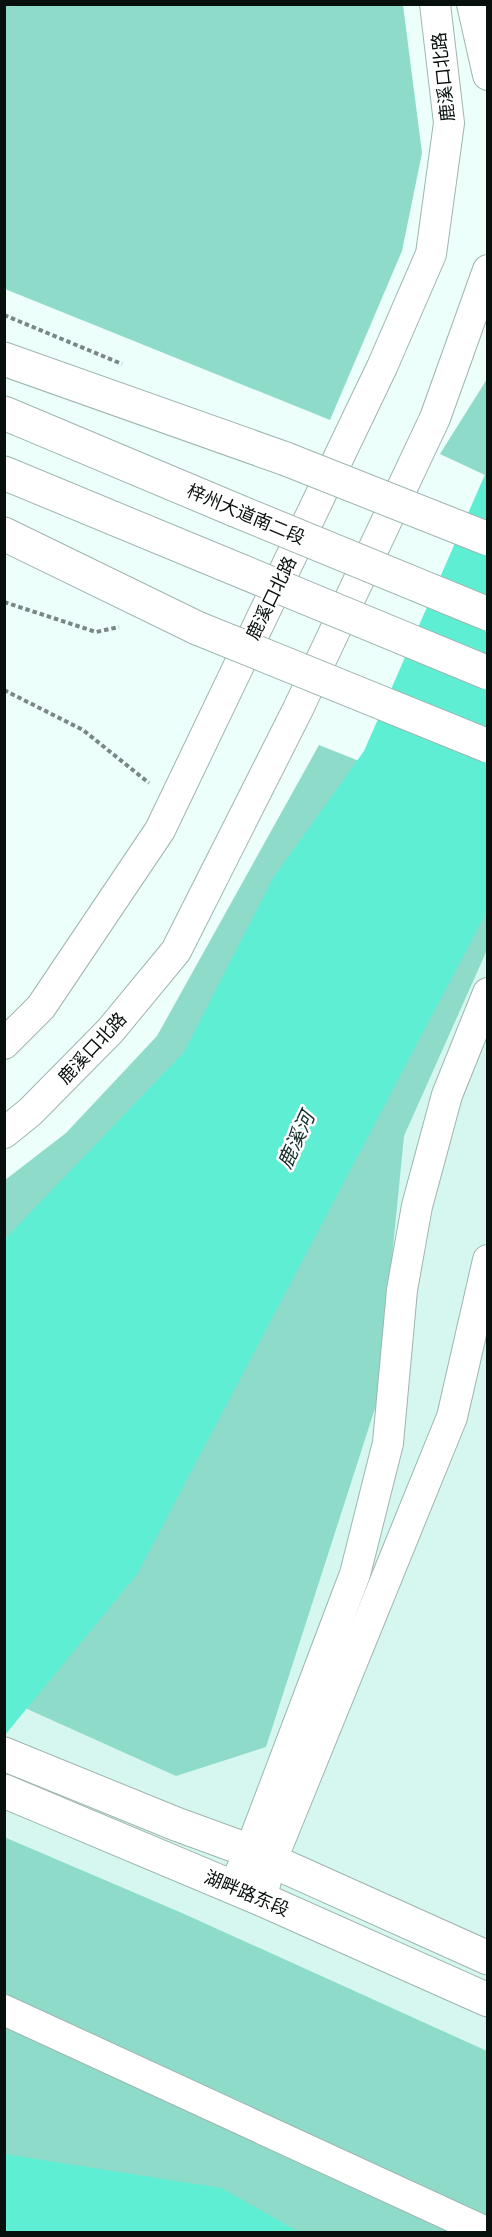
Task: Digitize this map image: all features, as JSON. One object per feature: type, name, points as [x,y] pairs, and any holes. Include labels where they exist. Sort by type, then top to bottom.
[{"type":"main road","points":[[4,359],[286,459],[488,539]]},
{"type":"main road","name":"梓州大道南二段","points":[[4,413],[488,614]]},
{"type":"main road","points":[[4,473],[488,673]]},
{"type":"main road","points":[[4,534],[184,622],[488,746]]},
{"type":"main road","name":"湖畔路东段","points":[[4,1754],[261,1856],[488,1958]]},
{"type":"main road","name":"湖畔路东段","points":[[4,1791],[247,1893],[488,2000]]},
{"type":"street","name":"鹿溪口北路","points":[[4,1044],[41,1007],[160,830],[382,367],[431,255],[449,123],[435,4]]},
{"type":"street","points":[[472,4],[488,75]]},
{"type":"street","name":"鹿溪口北路","points":[[4,1132],[30,1112],[110,1031],[176,951],[298,709],[435,418],[488,270]]},
{"type":"street","points":[[247,1893],[355,1574],[388,1443],[402,1290],[417,1206],[447,1095],[488,993]]},
{"type":"street","points":[[261,1856],[452,1417],[488,1260]]},
{"type":"street","points":[[4,2010],[486,2232]]},
{"type":"path","points":[[4,602],[96,632],[184,622]]},
{"type":"path","points":[[4,690],[83,730],[173,803]]},
{"type":"shaded area","points":[[4,5],[403,5],[422,153],[402,251],[330,420],[5,289]]},
{"type":"shaded area","points":[[487,379],[487,476],[440,454]]},
{"type":"shaded area","points":[[319,745],[487,812],[487,950],[404,1136],[378,1399],[266,1747],[176,1776],[5,1699],[5,1180],[66,1133],[157,1036]]},
{"type":"shaded area","points":[[487,911],[487,2232],[5,2154],[4,1735],[74,1648]]},
{"type":"shaded area","points":[[4,1837],[182,1913],[487,2051],[487,2232],[5,2232]]},
{"type":"water","name":"鹿溪河","points":[[487,470],[487,911],[137,1574],[5,1735],[5,1239],[184,1052],[273,878],[364,751]]},
{"type":"water","points":[[4,2154],[221,2188],[299,2232],[5,2232]]}]
